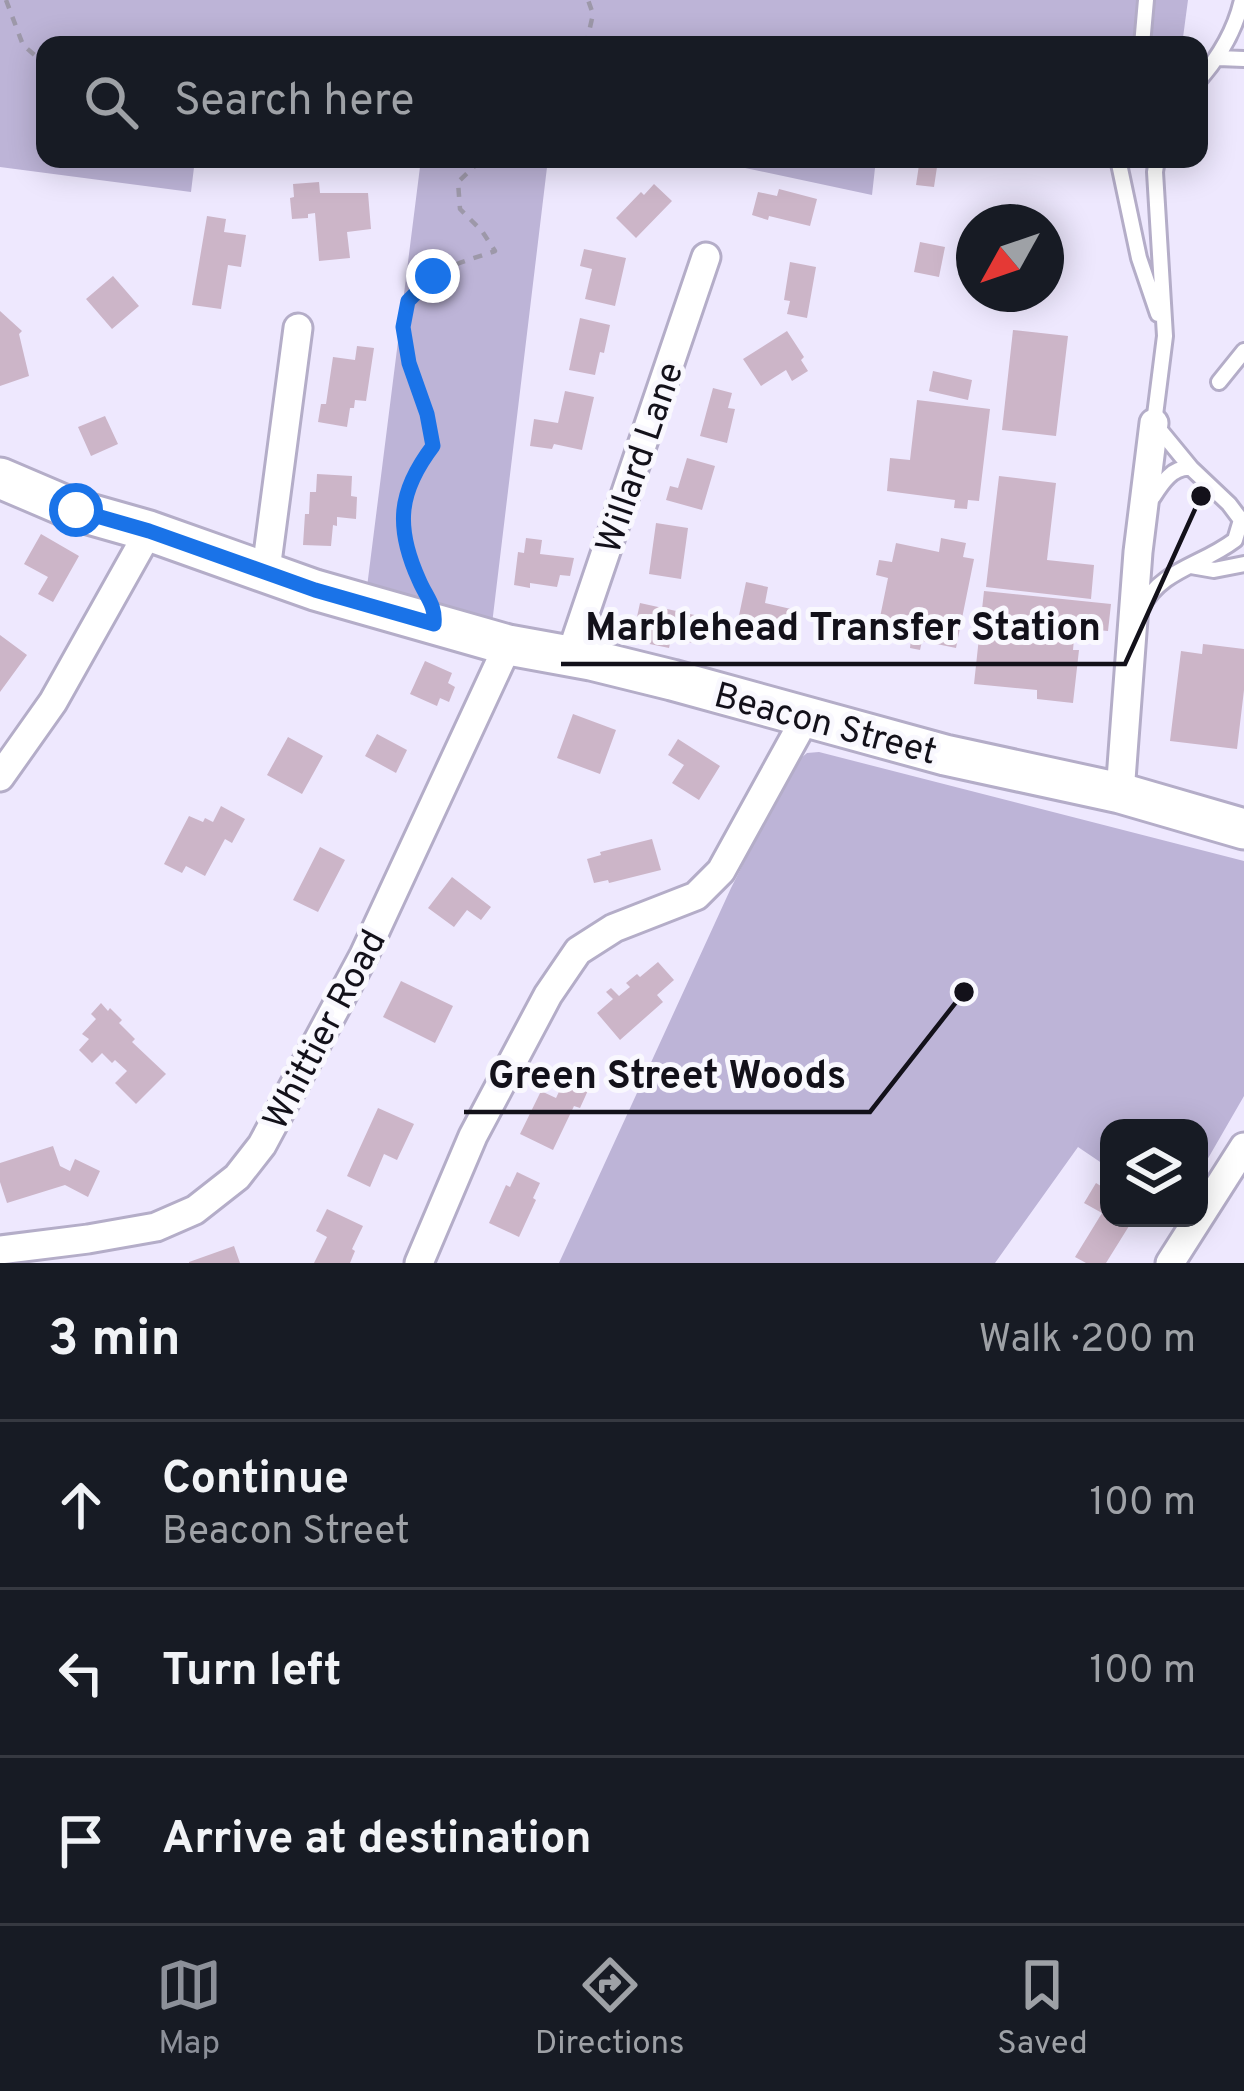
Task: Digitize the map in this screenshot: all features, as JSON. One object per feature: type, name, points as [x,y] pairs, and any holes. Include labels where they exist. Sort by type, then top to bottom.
[{"type":"street","name":"Willard Lane","points":[[570,657],[706,257]]},
{"type":"street","points":[[266,571],[298,328]]},
{"type":"street","points":[[1120,793],[1154,423]]},
{"type":"street","name":"Beacon Street","points":[[0,478],[76,510],[315,590],[508,645],[672,680],[945,755],[1120,793],[1244,829]]},
{"type":"street","points":[[0,777],[53,702],[149,531]]},
{"type":"street","name":"Whittier Road","points":[[0,1250],[156,1227],[195,1210],[237,1177],[262,1145],[364,955],[508,645]]},
{"type":"street","points":[[419,1263],[473,1136],[548,995],[578,952],[614,928],[696,896],[721,871],[806,717]]},
{"type":"street","points":[[1170,1263],[1244,1147]]},
{"type":"lane","points":[[1143,36],[1146,0]]},
{"type":"lane","points":[[1208,70],[1228,40],[1242,0]]},
{"type":"lane","points":[[1218,58],[1244,59]]},
{"type":"lane","points":[[1120,168],[1139,258],[1165,336]]},
{"type":"lane","points":[[1133,625],[1150,591],[1166,577],[1235,540],[1241,520],[1154,423],[1165,336],[1155,168]]},
{"type":"lane","points":[[1219,382],[1244,351]]},
{"type":"lane","points":[[1143,511],[1166,478],[1183,467],[1191,468]]},
{"type":"lane","points":[[1191,566],[1214,570],[1244,564]]},
{"type":"path","points":[[6,0],[23,45],[36,56]]},
{"type":"path","points":[[588,0],[593,14],[588,36]]},
{"type":"path","points":[[434,624],[435,609],[407,552],[405,493],[433,446],[403,327],[408,301],[433,276],[495,251],[460,209],[458,182],[473,168]]},
{"type":"shaded area","points":[[0,0],[1188,0],[1183,36],[36,36],[36,168],[194,168],[191,192],[0,167]]},
{"type":"shaded area","points":[[420,168],[547,168],[492,624],[367,587]]},
{"type":"shaded area","points":[[745,168],[875,168],[872,195]]},
{"type":"shaded area","points":[[819,752],[1244,861],[1244,1096],[1208,1158],[1208,1119],[1100,1119],[1100,1162],[1078,1147],[995,1263],[559,1263],[731,888],[794,764],[807,753]]},
{"type":"building","points":[[919,168],[937,168],[934,187],[916,185]]},
{"type":"building","points":[[319,182],[320,193],[368,193],[371,229],[347,232],[350,258],[319,261],[315,213],[292,219],[293,184]]},
{"type":"building","points":[[654,184],[672,201],[636,238],[616,218]]},
{"type":"building","points":[[779,189],[817,199],[810,226],[752,215],[758,192],[777,196]]},
{"type":"building","points":[[207,216],[226,219],[224,232],[246,235],[241,267],[228,265],[221,309],[192,305]]},
{"type":"building","points":[[920,242],[945,247],[939,277],[914,272]]},
{"type":"building","points":[[584,249],[626,258],[615,306],[585,299],[592,269],[580,266]]},
{"type":"building","points":[[790,262],[816,267],[807,318],[787,314],[790,301],[784,300]]},
{"type":"building","points":[[113,276],[139,306],[112,329],[86,299]]},
{"type":"building","points":[[0,311],[22,331],[29,376],[0,386]]},
{"type":"building","points":[[580,318],[610,325],[595,375],[569,370]]},
{"type":"building","points":[[1013,330],[1068,336],[1056,436],[1002,430]]},
{"type":"building","points":[[787,331],[808,371],[792,381],[786,370],[761,386],[743,359]]},
{"type":"building","points":[[357,346],[374,348],[366,401],[355,400],[347,427],[318,422],[321,404],[326,404],[333,357],[355,360]]},
{"type":"building","points":[[933,371],[972,380],[968,400],[929,391]]},
{"type":"building","points":[[713,388],[732,393],[728,408],[735,409],[727,443],[700,436]]},
{"type":"building","points":[[565,391],[594,397],[582,450],[554,444],[552,449],[530,446],[534,419],[558,423]]},
{"type":"building","points":[[917,400],[990,409],[979,501],[968,500],[967,509],[954,508],[955,500],[887,491],[890,458],[910,460]]},
{"type":"building","points":[[105,416],[118,444],[91,456],[78,427]]},
{"type":"building","points":[[687,458],[715,466],[702,510],[666,500],[670,486],[678,488]]},
{"type":"building","points":[[317,474],[352,476],[351,496],[357,497],[356,519],[337,517],[331,546],[303,545],[305,514],[309,514],[310,492],[316,492]]},
{"type":"building","points":[[999,476],[1056,483],[1047,560],[1094,565],[1091,599],[986,587]]},
{"type":"building","points":[[656,523],[688,528],[681,579],[649,574]]},
{"type":"building","points":[[41,534],[79,556],[53,602],[38,594],[48,577],[24,564]]},
{"type":"building","points":[[526,538],[542,540],[540,554],[574,558],[570,576],[560,575],[557,587],[514,585],[518,552],[524,553]]},
{"type":"building","points":[[941,538],[966,543],[963,557],[974,559],[956,648],[922,641],[920,650],[910,648],[911,639],[877,632],[888,578],[876,575],[879,560],[892,562],[896,543],[939,552]]},
{"type":"building","points":[[746,582],[768,587],[765,603],[791,609],[784,640],[736,630]]},
{"type":"building","points":[[984,591],[1111,604],[1108,631],[1075,628],[1073,650],[1079,650],[1073,703],[1037,699],[1037,690],[974,684]]},
{"type":"building","points":[[640,603],[699,616],[693,643],[671,639],[669,648],[640,642],[643,628],[635,626]]},
{"type":"building","points":[[0,635],[27,655],[0,692]]},
{"type":"building","points":[[1203,644],[1244,649],[1237,749],[1170,741],[1181,651],[1202,654]]},
{"type":"building","points":[[425,661],[452,673],[448,683],[455,687],[449,702],[440,698],[437,706],[410,694]]},
{"type":"building","points":[[573,714],[616,730],[600,774],[557,758]]},
{"type":"building","points":[[377,734],[407,750],[396,773],[365,756]]},
{"type":"building","points":[[288,737],[323,756],[302,794],[267,775]]},
{"type":"building","points":[[678,739],[720,766],[699,800],[672,783],[684,765],[668,755]]},
{"type":"building","points":[[221,806],[245,819],[232,843],[225,839],[205,876],[186,866],[182,873],[164,864],[189,816],[213,822]]},
{"type":"building","points":[[652,839],[661,870],[594,883],[587,859]]},
{"type":"building","points":[[320,847],[345,860],[318,912],[293,900]]},
{"type":"building","points":[[452,877],[491,907],[481,920],[467,910],[454,927],[428,908]]},
{"type":"building","points":[[658,962],[674,980],[657,995],[663,1002],[620,1040],[597,1013],[613,999],[606,992],[611,988],[619,996],[630,987],[626,983]]},
{"type":"building","points":[[401,981],[453,1006],[435,1043],[383,1017]]},
{"type":"building","points":[[101,1003],[122,1020],[119,1023],[135,1039],[132,1042],[166,1074],[136,1104],[115,1083],[127,1071],[102,1053],[92,1063],[79,1050],[89,1039],[82,1034],[96,1019],[91,1014]]},
{"type":"building","points":[[567,1075],[590,1086],[580,1108],[574,1106],[553,1150],[520,1134],[541,1091],[556,1098]]},
{"type":"building","points":[[378,1108],[414,1124],[397,1160],[384,1154],[370,1187],[347,1176]]},
{"type":"building","points":[[53,1146],[60,1166],[70,1171],[75,1159],[100,1171],[88,1197],[65,1185],[7,1203],[0,1163]]},
{"type":"building","points":[[517,1172],[540,1183],[519,1237],[489,1223]]},
{"type":"building","points":[[1096,1183],[1100,1185],[1100,1212],[1084,1203]]},
{"type":"building","points":[[327,1209],[363,1226],[350,1263],[314,1263],[327,1237],[316,1231]]},
{"type":"building","points":[[1100,1216],[1100,1227],[1128,1227],[1106,1263],[1086,1263],[1075,1257]]},
{"type":"building","points":[[234,1246],[240,1263],[189,1263],[189,1262]]},
{"type":"place","name":"Marblehead Transfer Station","points":[[1201,496]]},
{"type":"place","name":"Green Street Woods","points":[[964,992]]},
{"type":"route","points":[[76,510],[315,590],[434,624],[435,609],[407,552],[405,493],[433,446],[403,327],[408,301],[433,276]]}]
